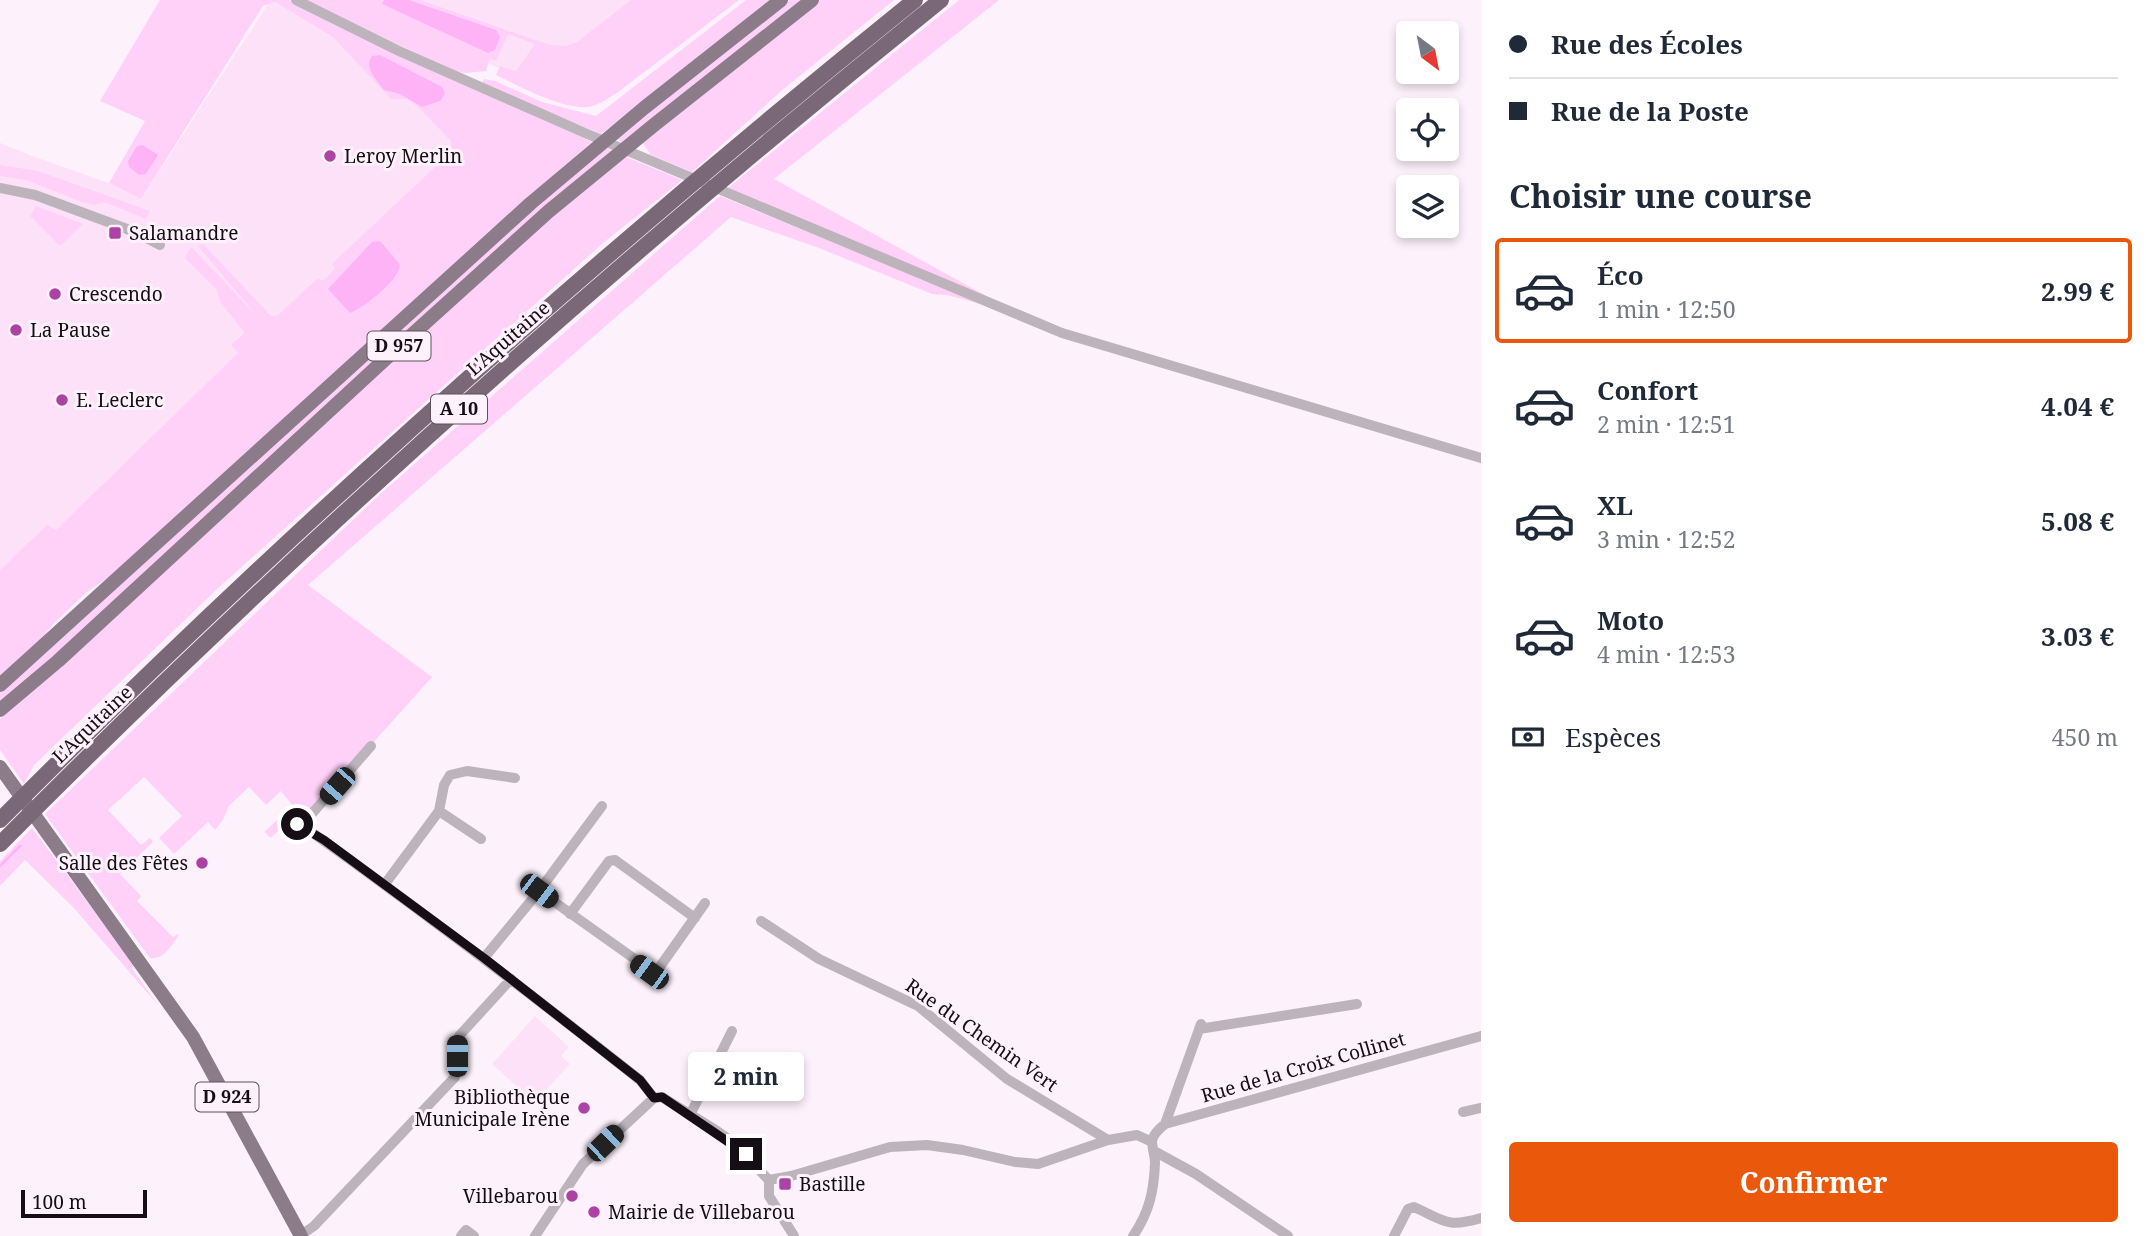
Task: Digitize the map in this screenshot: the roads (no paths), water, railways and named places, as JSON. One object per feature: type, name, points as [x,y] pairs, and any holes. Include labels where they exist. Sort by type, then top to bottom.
[{"type":"highway","name":"L'Aquitaine","points":[[0,820],[199,626],[449,396],[676,197],[915,0]]},
{"type":"highway","name":"L'Aquitaine","points":[[0,844],[210,639],[441,425],[707,193],[941,0]]},
{"type":"main road","name":"D 957","points":[[0,685],[531,203],[644,108],[781,0]]},
{"type":"main road","name":"D 957","points":[[0,710],[58,661],[549,211],[812,0]]},
{"type":"main road","name":"D 924","points":[[0,767],[193,1037],[301,1236]]},
{"type":"street","points":[[296,0],[390,46],[585,133],[1062,333],[1481,458]]},
{"type":"street","points":[[0,188],[35,195],[135,232],[160,245]]},
{"type":"street","points":[[302,825],[372,746]]},
{"type":"street","points":[[385,884],[439,811],[444,785],[454,772],[467,771],[515,778]]},
{"type":"street","points":[[484,958],[539,891],[601,806]]},
{"type":"street","points":[[439,811],[481,839]]},
{"type":"street","points":[[286,829],[293,824],[302,825],[385,884],[640,1080],[654,1098]]},
{"type":"street","points":[[570,914],[609,861],[615,859],[695,918]]},
{"type":"street","points":[[539,891],[653,972],[659,968],[705,903]]},
{"type":"street","name":"Rue du Chemin Vert","points":[[761,920],[819,959],[918,1006],[1007,1079],[1108,1140]]},
{"type":"street","points":[[301,1236],[314,1226],[455,1077],[459,1036],[511,979]]},
{"type":"street","points":[[1133,1236],[1150,1203],[1155,1134],[1165,1124],[1200,1026],[1357,1004]]},
{"type":"street","points":[[690,1115],[732,1031]]},
{"type":"street","name":"Rue de la Croix Collinet","points":[[1165,1124],[1481,1036]]},
{"type":"street","points":[[536,1236],[583,1164],[654,1098],[662,1097],[746,1154],[769,1180],[769,1196],[794,1236]]},
{"type":"street","points":[[1463,1112],[1481,1108]]},
{"type":"street","points":[[769,1180],[890,1147],[907,1145],[954,1148],[1015,1162],[1038,1164],[1108,1140],[1137,1135],[1288,1236]]},
{"type":"street","points":[[1394,1236],[1408,1209],[1414,1207],[1451,1224],[1481,1218]]},
{"type":"street","points":[[461,1236],[467,1230],[474,1236]]},
{"type":"waterway","points":[[0,866],[20,846]]},
{"type":"place","name":"Leroy Merlin","points":[[330,156]]},
{"type":"place","name":"Salamandre","points":[[115,233]]},
{"type":"place","name":"Crescendo","points":[[55,294]]},
{"type":"place","name":"La Pause","points":[[16,330]]},
{"type":"place","name":"E. Leclerc","points":[[62,400]]},
{"type":"place","name":"Salle des Fêtes","points":[[202,863]]},
{"type":"place","name":"Bibliothèque Municipale Irène","points":[[584,1108]]},
{"type":"place","name":"Bastille","points":[[785,1184]]},
{"type":"place","name":"Villebarou","points":[[572,1196]]},
{"type":"place","name":"Mairie de Villebarou","points":[[594,1212]]}]
